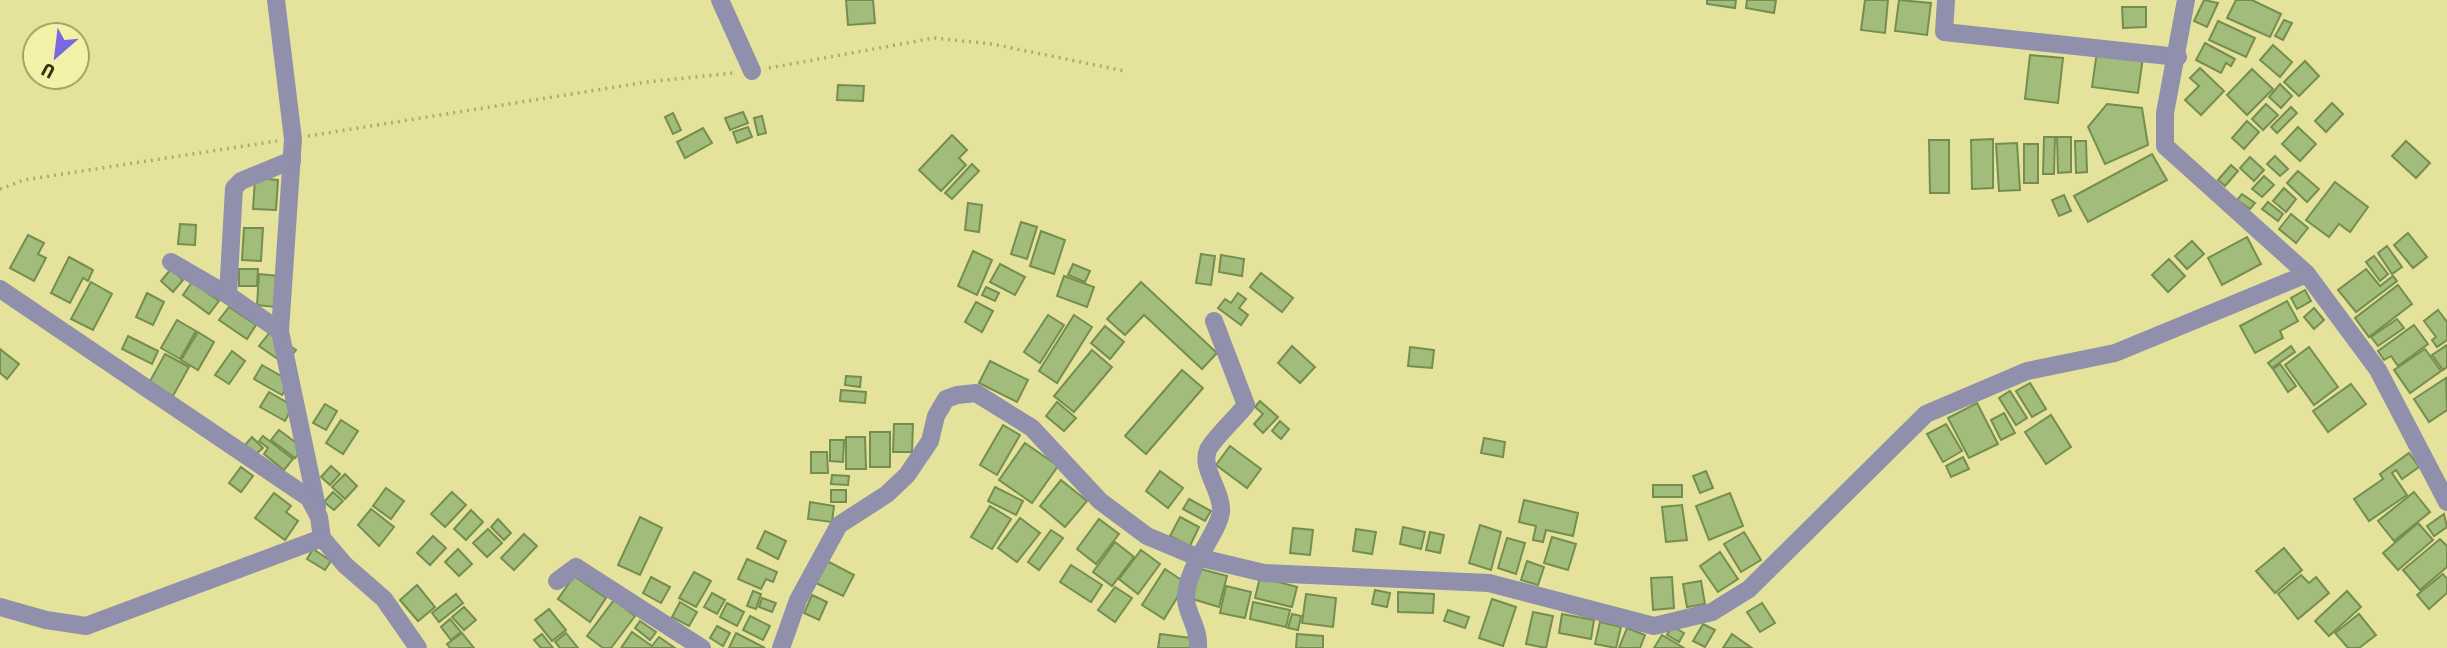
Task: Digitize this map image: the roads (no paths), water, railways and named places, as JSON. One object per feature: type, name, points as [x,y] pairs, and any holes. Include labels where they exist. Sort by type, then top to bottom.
[{"type":"street","points":[[276,0],[293,139],[280,331],[322,538],[345,565],[384,599],[418,648]]},
{"type":"street","points":[[720,0],[752,71]]},
{"type":"street","points":[[1946,0],[1944,32],[2178,57]]},
{"type":"street","points":[[2186,0],[2178,57],[2165,113],[2165,146],[2307,274],[2378,370],[2447,502]]},
{"type":"street","points":[[228,295],[234,188],[241,181],[292,160]]},
{"type":"street","points":[[171,262],[228,295],[280,331]]},
{"type":"street","points":[[781,648],[798,600],[839,525],[887,494],[907,475],[930,442],[936,416],[946,399],[957,396],[976,393],[1032,428],[1100,500],[1147,536],[1197,557],[1264,573],[1489,583],[1654,625],[1712,612],[1749,589],[1926,414],[2027,371],[2115,353],[2307,274]]},
{"type":"street","points":[[0,289],[309,498],[319,517]]},
{"type":"street","points":[[1198,648],[1199,636],[1185,599],[1197,557],[1221,514],[1220,494],[1206,458],[1209,448],[1246,405],[1214,321]]},
{"type":"street","points":[[0,607],[46,620],[86,626],[322,538]]},
{"type":"street","points":[[557,581],[576,567],[702,648]]}]
